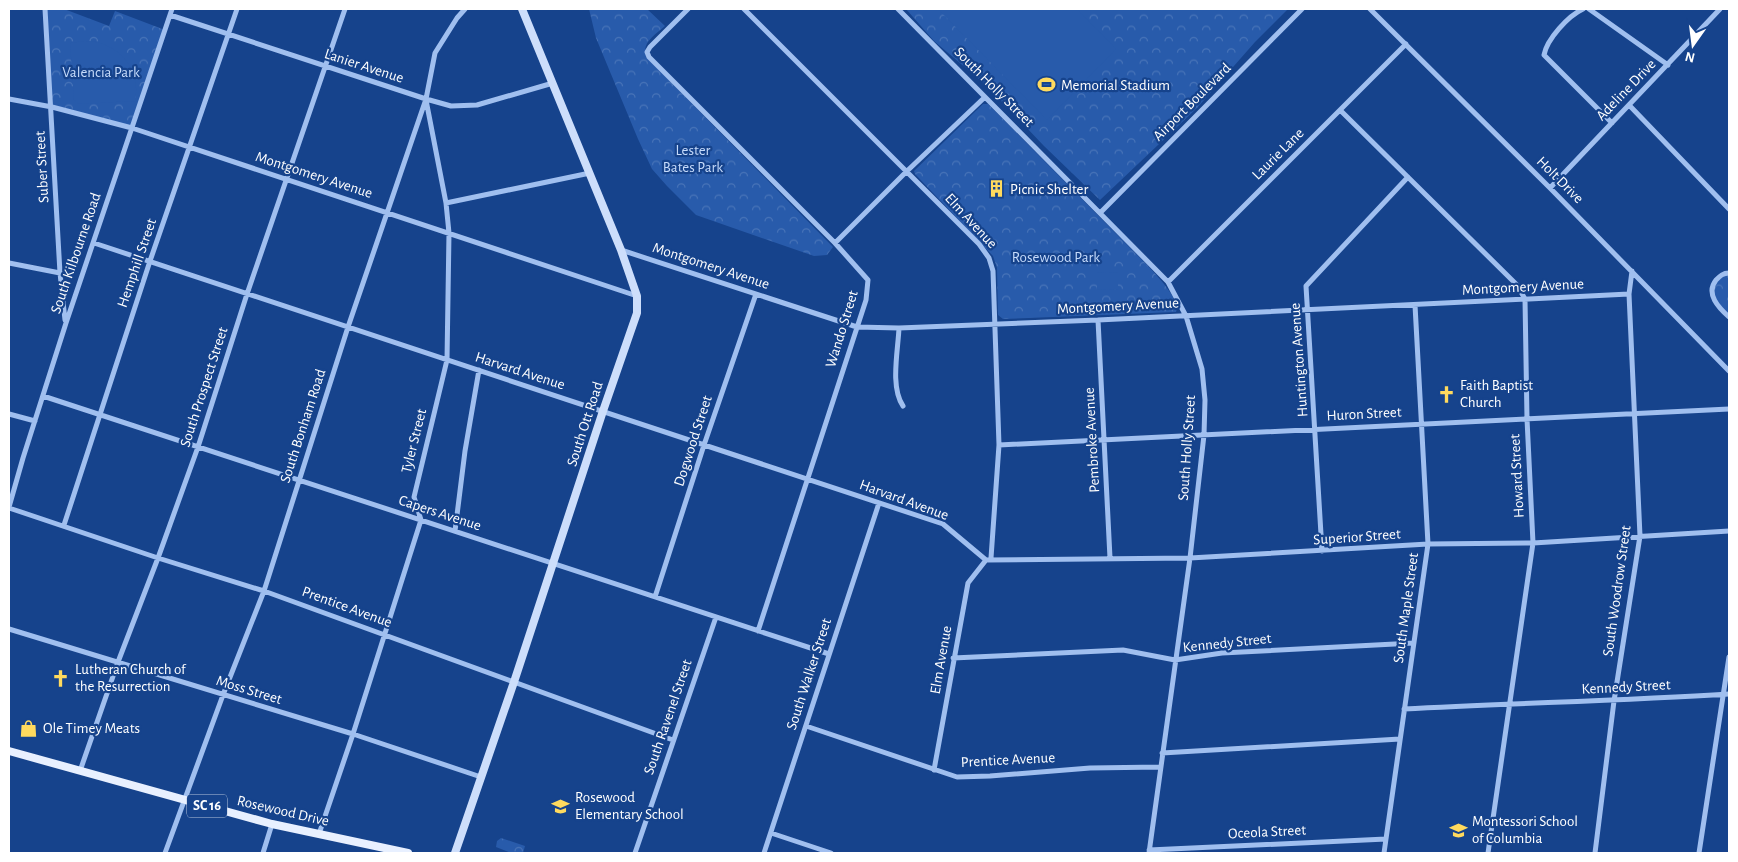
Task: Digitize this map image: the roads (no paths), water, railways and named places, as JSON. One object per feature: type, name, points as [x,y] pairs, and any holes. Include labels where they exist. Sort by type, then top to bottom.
[{"type":"main road","name":"Rosewood Drive","points":[[9,751],[272,824],[408,853]]},
{"type":"street","name":"Suber Street","points":[[45,9],[60,273],[66,323]]},
{"type":"street","name":"South Kilbourne Road","points":[[9,508],[66,323],[172,9]]},
{"type":"street","name":"Hemphill Street","points":[[64,525],[150,262],[237,9]]},
{"type":"street","name":"South Prospect Street","points":[[80,771],[118,662],[198,447],[247,294],[345,9]]},
{"type":"street","name":"South Bonham Road","points":[[165,853],[223,695],[264,591],[348,327],[426,99],[435,53],[457,18],[465,9]]},
{"type":"street","name":"South Ott Road","points":[[455,853],[637,313],[637,296],[621,250],[522,9]]},
{"type":"street","name":"Wando Street","points":[[688,9],[650,47],[647,52],[650,60],[835,243],[868,280],[866,300],[758,631]]},
{"type":"street","name":"Elm Avenue","points":[[744,9],[979,244],[988,256],[993,271],[999,445],[989,559],[968,583],[934,770]]},
{"type":"street","name":"South Holly Street","points":[[898,9],[1101,212],[1168,282],[1186,316],[1202,369],[1205,400],[1204,435],[1190,558],[1174,660],[1149,852]]},
{"type":"street","name":"Airport Boulevard","points":[[1101,212],[1302,9]]},
{"type":"street","name":"Holt Drive","points":[[1370,9],[1729,368]]},
{"type":"street","points":[[1583,9],[1574,13],[1546,45],[1544,55],[1612,123]]},
{"type":"street","points":[[1589,9],[1668,64]]},
{"type":"street","name":"Adeline Drive","points":[[1550,188],[1720,9]]},
{"type":"street","name":"Lanier Avenue","points":[[170,15],[451,106],[477,105],[553,83]]},
{"type":"street","name":"Laurie Lane","points":[[1168,282],[1406,44]]},
{"type":"street","points":[[835,243],[985,97]]},
{"type":"street","name":"Montgomery Avenue","points":[[9,98],[132,128],[637,296]]},
{"type":"street","name":"Tyler Street","points":[[421,520],[414,496],[447,360],[449,233],[446,203],[426,99]]},
{"type":"street","points":[[1630,105],[1729,210]]},
{"type":"street","points":[[1340,110],[1518,286],[1525,299]]},
{"type":"street","points":[[446,203],[590,173]]},
{"type":"street","name":"Huntington Avenue","points":[[1322,551],[1306,286],[1408,177]]},
{"type":"street","name":"Harvard Avenue","points":[[94,243],[943,524],[989,559]]},
{"type":"street","name":"Montgomery Avenue","points":[[621,250],[857,328],[1098,320],[1628,294]]},
{"type":"street","points":[[9,263],[60,273]]},
{"type":"street","name":"South Woodrow Street","points":[[1595,853],[1614,701],[1640,536],[1628,294],[1632,272]]},
{"type":"street","points":[[1729,273],[1725,273],[1718,278],[1713,284],[1711,292],[1714,301],[1729,317]]},
{"type":"street","name":"Dogwood Street","points":[[655,597],[704,445],[756,294]]},
{"type":"street","name":"Howard Street","points":[[1488,853],[1533,543],[1527,419],[1525,299]]},
{"type":"street","name":"South Maple Street","points":[[1384,853],[1428,544],[1415,305]]},
{"type":"street","name":"Pembroke Avenue","points":[[1098,320],[1110,558]]},
{"type":"street","points":[[899,328],[895,388],[897,398],[903,406]]},
{"type":"street","points":[[455,531],[465,451],[479,370]]},
{"type":"street","name":"Capers Avenue","points":[[43,396],[829,654]]},
{"type":"street","name":"Huron Street","points":[[999,445],[1729,409]]},
{"type":"street","points":[[9,414],[35,421]]},
{"type":"street","name":"South Walker Street","points":[[764,853],[878,503]]},
{"type":"street","name":"Prentice Avenue","points":[[9,508],[264,591],[673,740]]},
{"type":"street","points":[[319,834],[421,520]]},
{"type":"street","name":"Superior Street","points":[[989,559],[1190,558],[1428,544],[1533,543],[1729,531]]},
{"type":"street","name":"South Ravenel Street","points":[[635,853],[716,617]]},
{"type":"street","name":"Moss Street","points":[[9,629],[353,734],[481,777]]},
{"type":"street","name":"Kennedy Street","points":[[953,658],[1123,650],[1174,660],[1222,653],[1414,643]]},
{"type":"street","points":[[1699,853],[1727,694],[1729,657]]},
{"type":"street","name":"Kennedy Street","points":[[1404,709],[1614,701],[1727,694]]},
{"type":"street","name":"Prentice Avenue","points":[[806,726],[957,777],[1090,768],[1160,767]]},
{"type":"street","points":[[1162,753],[1400,739]]},
{"type":"street","points":[[263,853],[272,824]]},
{"type":"street","points":[[771,833],[831,853]]},
{"type":"street","name":"Oceola Street","points":[[1149,852],[1386,839]]},
{"type":"place","name":"Memorial Stadium","points":[[1047,85]]},
{"type":"place","name":"Picnic Shelter","points":[[996,189]]},
{"type":"place","name":"Faith Baptist Church","points":[[1446,394]]},
{"type":"place","name":"Lutheran Church of the Resurrection","points":[[61,678]]},
{"type":"place","name":"Ole Timey Meats","points":[[29,728]]},
{"type":"place","name":"Rosewood Elementary School","points":[[561,806]]},
{"type":"place","name":"Montessori School of Columbia","points":[[1458,830]]},
{"type":"park label","name":"Valencia Park","points":[[101,72]]},
{"type":"park label","name":"Lester Bates Park","points":[[693,158]]},
{"type":"park label","name":"Rosewood Park","points":[[1056,257]]}]
